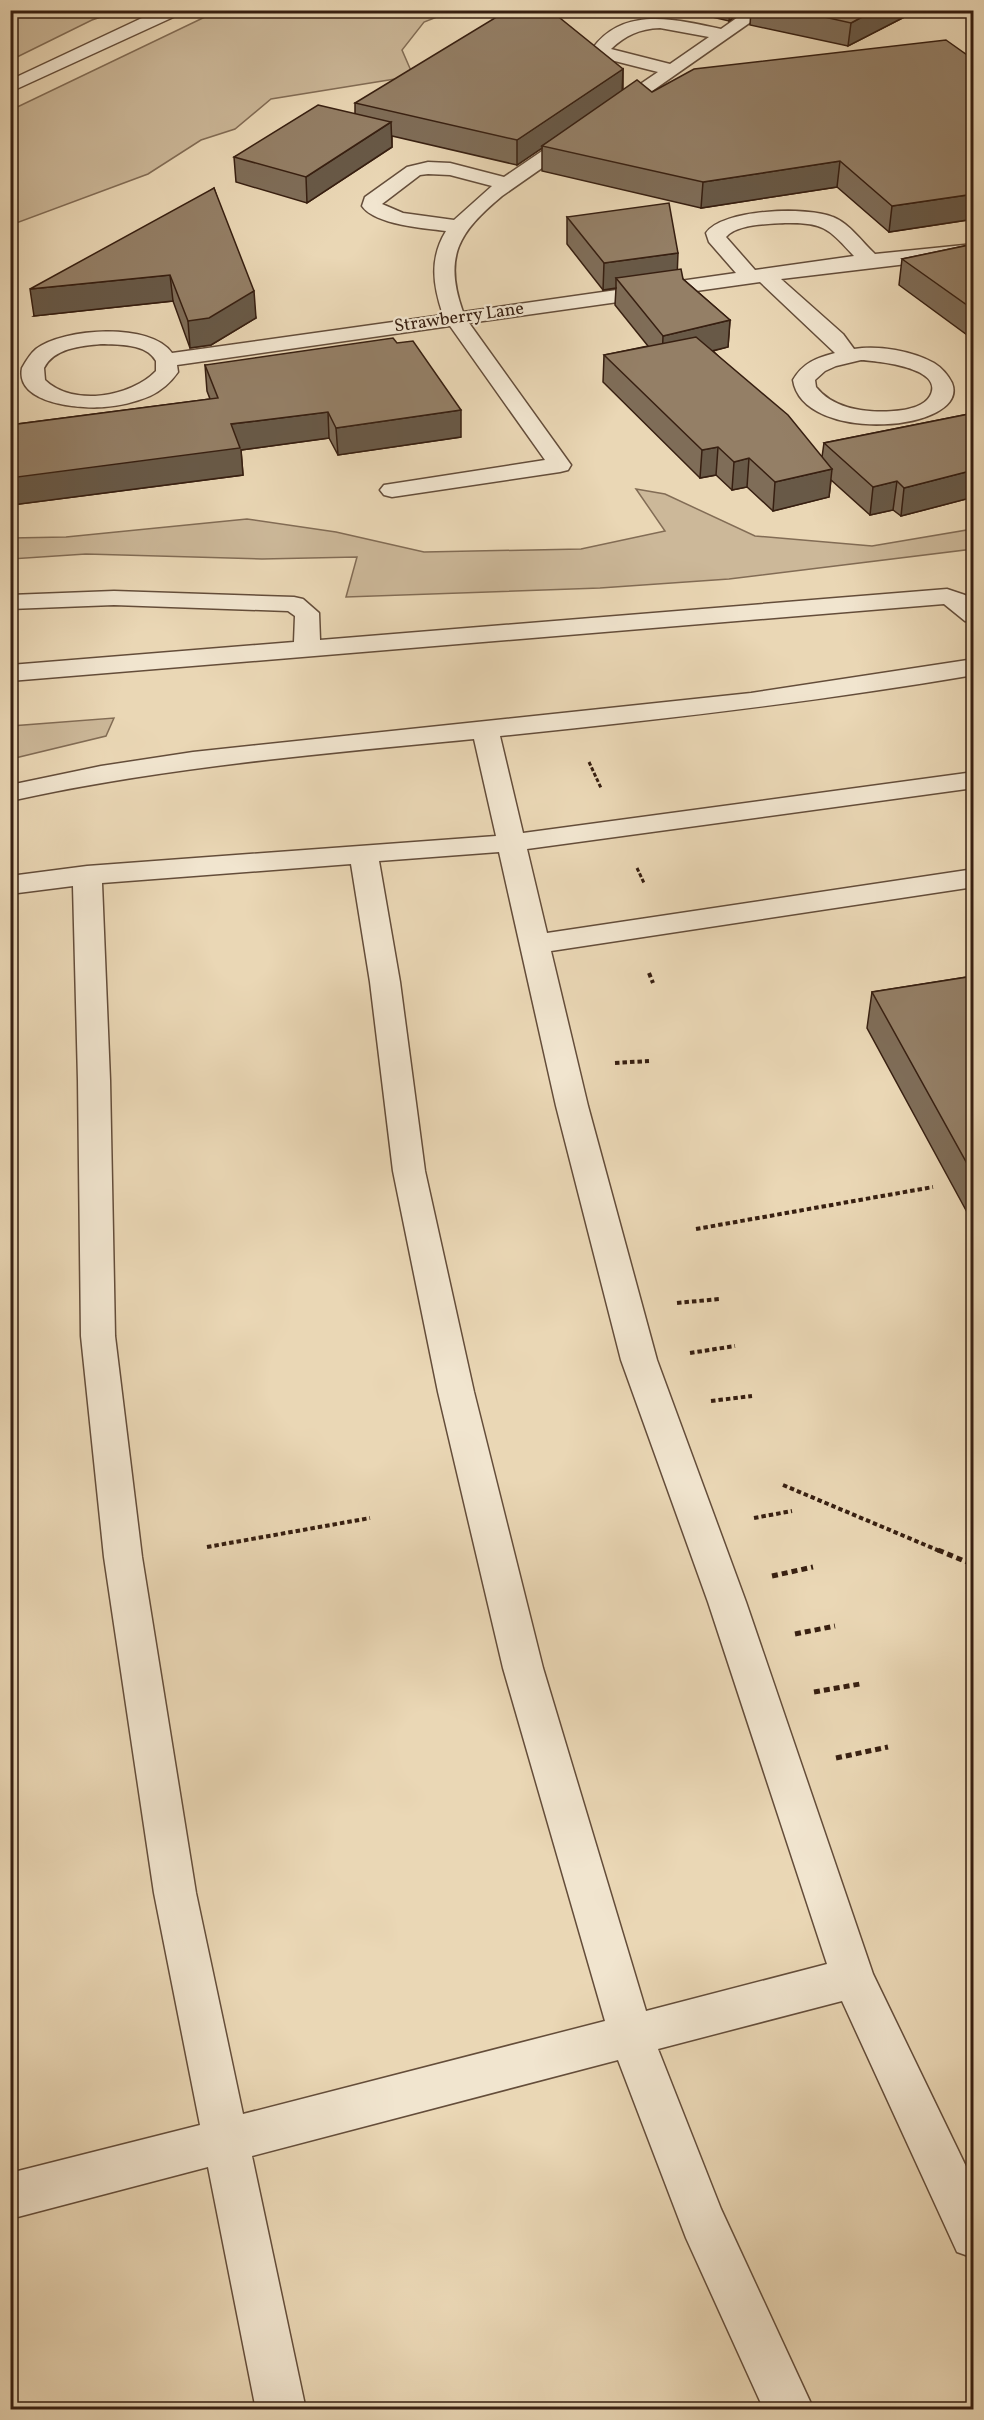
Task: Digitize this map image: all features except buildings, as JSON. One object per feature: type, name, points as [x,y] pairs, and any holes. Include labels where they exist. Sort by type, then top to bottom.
[{"type":"street","points":[[10,87],[174,10]]},
{"type":"street","points":[[392,490],[560,465],[455,318],[446,297],[443,274],[446,251],[466,215],[760,10]]},
{"type":"street","points":[[674,70],[611,56],[602,48],[631,26],[646,22],[666,23],[724,35]]},
{"type":"street","points":[[459,226],[382,212],[372,206],[372,201],[414,171],[428,168],[450,169],[508,184]]},
{"type":"street","points":[[848,355],[817,365],[810,370],[804,382],[805,388],[814,400],[833,410],[872,418],[899,417],[922,411],[937,402],[941,396],[943,390],[937,377],[922,366],[888,356],[848,355],[835,339],[757,276],[716,238],[716,233],[721,228],[793,216],[815,217],[831,224],[868,260]]},
{"type":"street","name":"Strawberry Lane","points":[[167,360],[868,260],[974,250]]},
{"type":"street","points":[[101,338],[127,339],[149,345],[163,354],[167,360],[167,372],[157,384],[138,393],[113,399],[72,399],[50,394],[36,384],[32,372],[38,360],[53,349],[75,342],[101,338]]},
{"type":"street","points":[[10,674],[974,592]]},
{"type":"street","points":[[947,596],[956,600],[974,616]]},
{"type":"street","points":[[10,602],[114,598],[294,604],[307,613],[307,649]]},
{"type":"street","points":[[10,793],[72,778],[144,766],[738,704],[974,667]]},
{"type":"street","points":[[485,729],[572,1106],[639,1360],[727,1602],[853,1978],[974,2235]]},
{"type":"street","points":[[10,885],[87,876],[512,843],[974,780]]},
{"type":"street","points":[[364,854],[385,982],[409,1171],[456,1392],[523,1668],[631,2036],[703,2221],[789,2409]]},
{"type":"street","points":[[87,876],[99,1347],[123,1557],[175,1893],[281,2409]]},
{"type":"street","points":[[535,944],[974,878]]},
{"type":"street","points":[[10,2196],[853,1978]]},
{"type":"path","points":[[587,757],[604,794]]},
{"type":"path","points":[[634,862],[644,884]]},
{"type":"path","points":[[696,1229],[933,1187]]},
{"type":"path","points":[[783,1485],[974,1565]]},
{"type":"path","points":[[207,1547],[370,1518]]},
{"type":"shaded area","points":[[11,10],[119,11],[92,20],[11,60]]},
{"type":"shaded area","points":[[225,11],[452,11],[424,22],[402,50],[412,73],[395,79],[271,99],[235,129],[201,140],[148,174],[11,225],[11,110],[207,16]]},
{"type":"shaded area","points":[[636,489],[665,494],[755,536],[872,546],[973,529],[973,549],[729,579],[600,588],[346,597],[357,557],[262,559],[86,554],[11,559],[11,538],[66,537],[247,519],[336,532],[424,552],[581,549],[665,531]]},
{"type":"shaded area","points":[[114,718],[106,736],[11,759],[11,726]]}]
